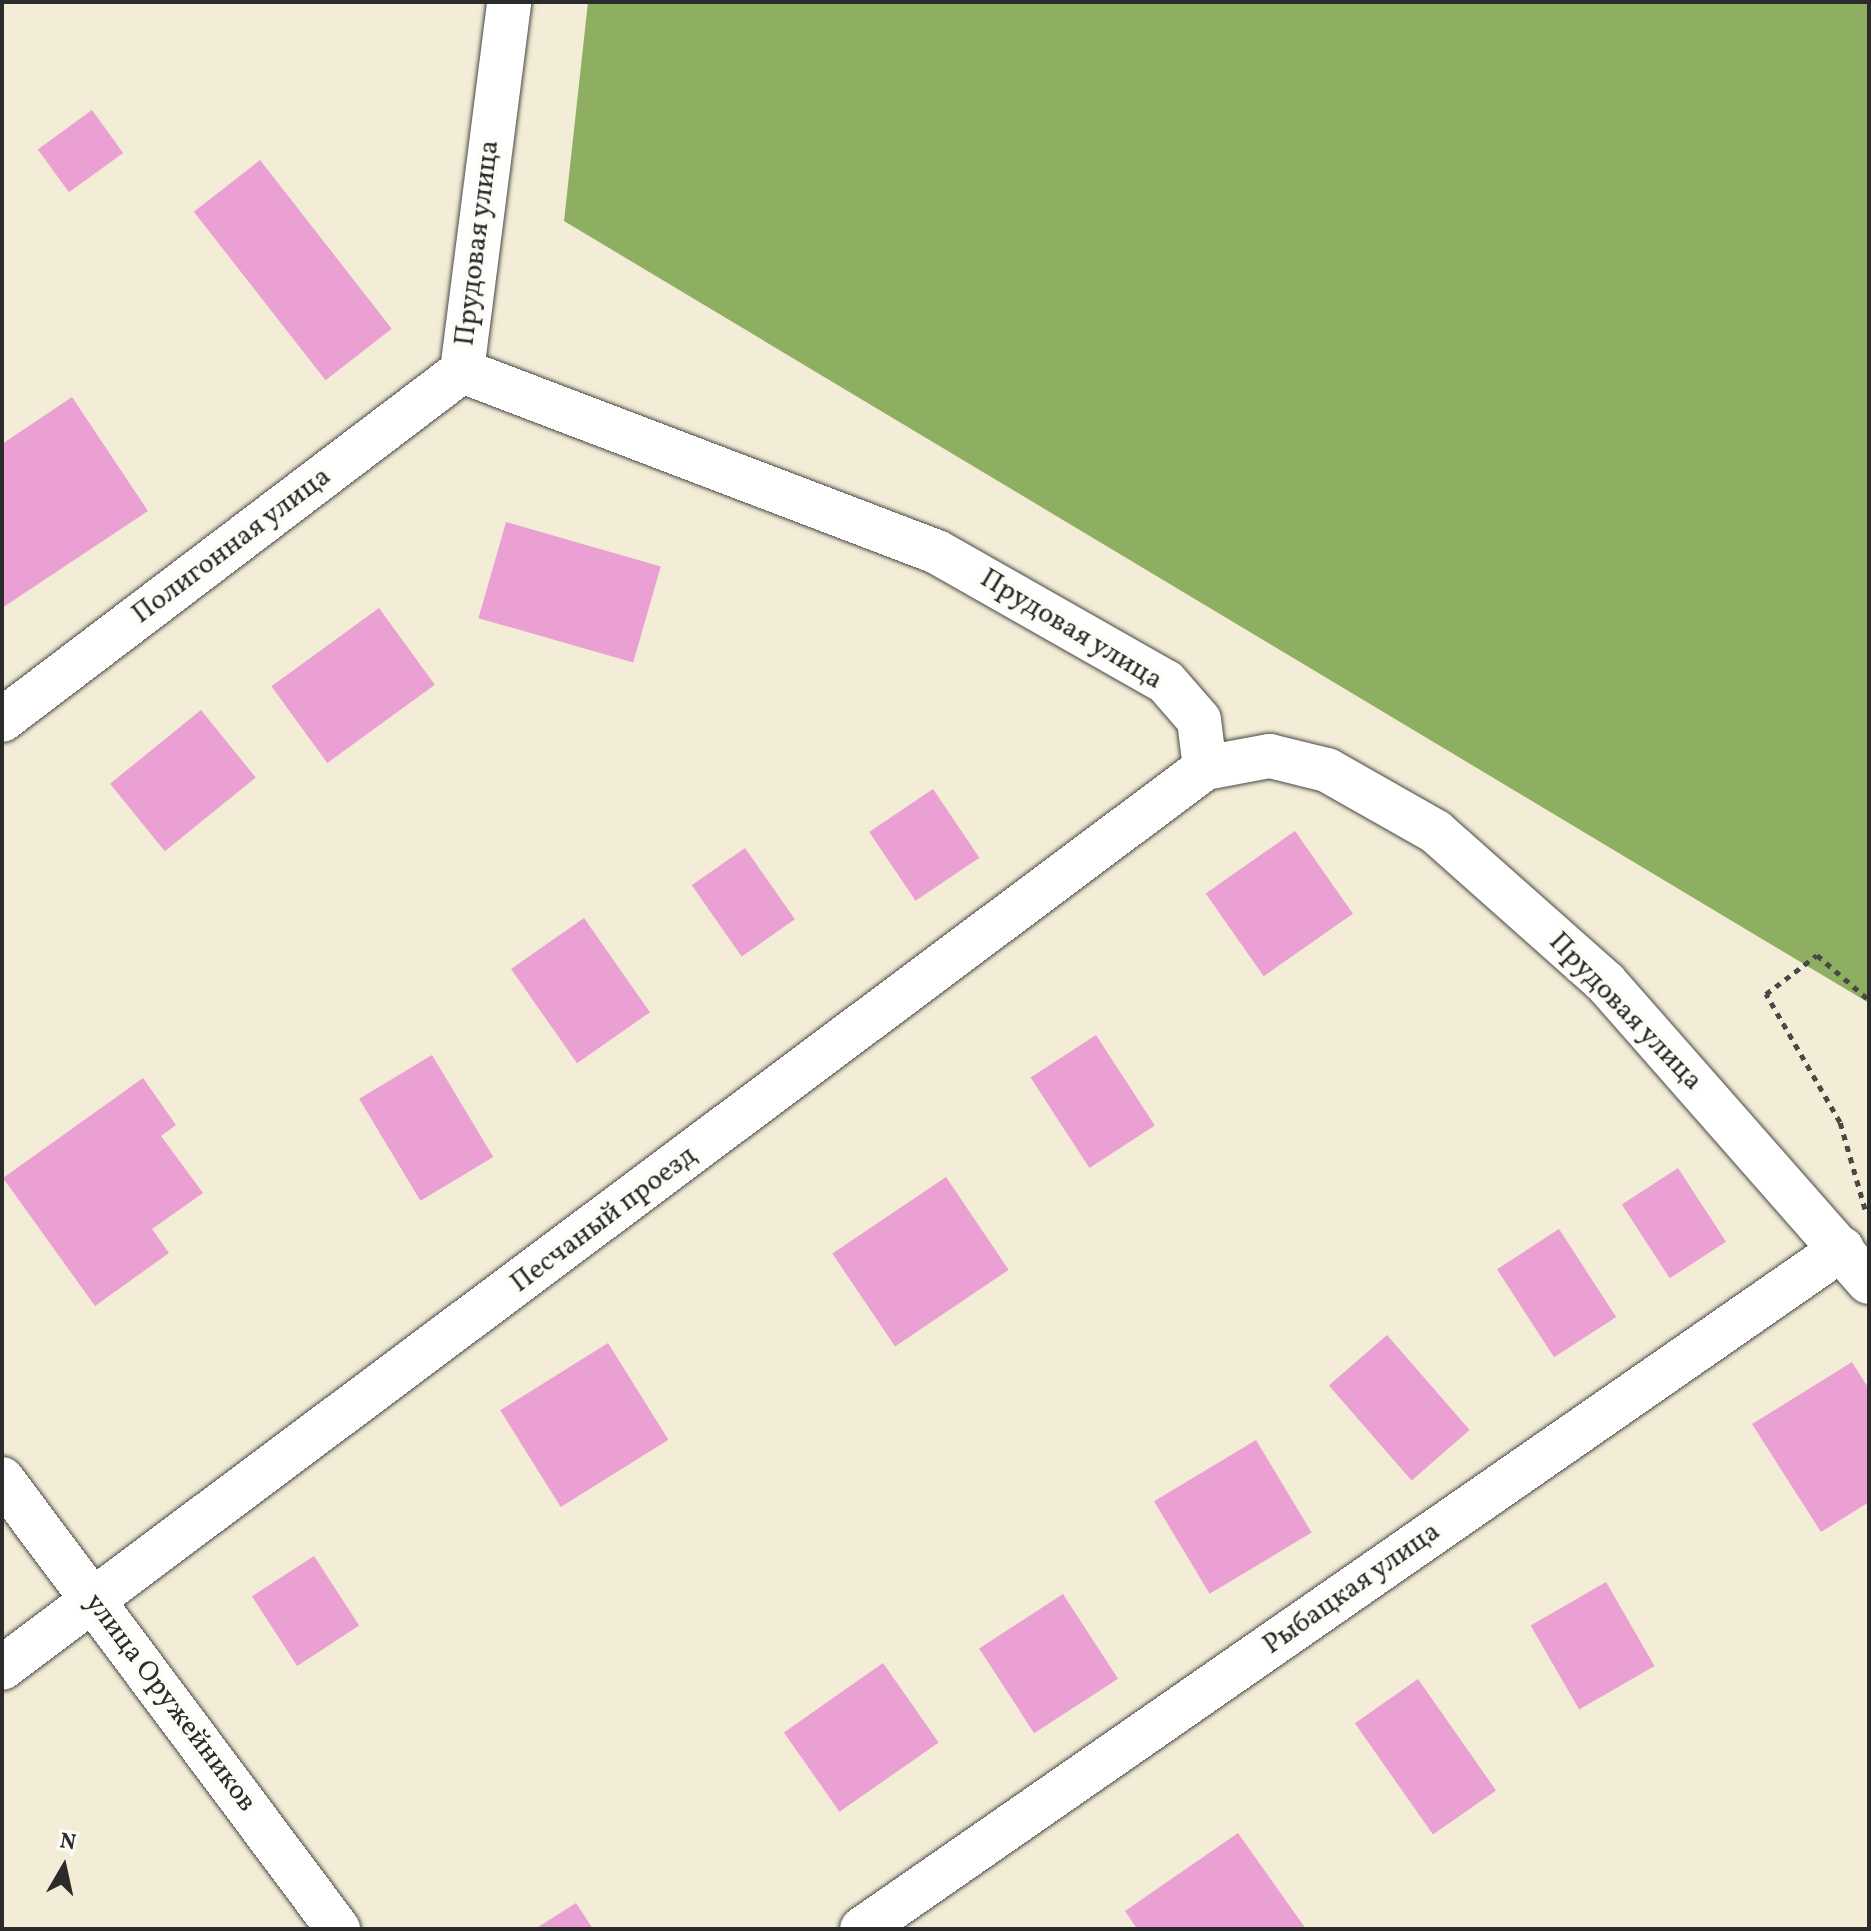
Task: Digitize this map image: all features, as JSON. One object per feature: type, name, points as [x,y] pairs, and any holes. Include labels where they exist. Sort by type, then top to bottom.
[{"type":"street","name":"Прудовая улица","points":[[509,2],[462,371],[937,552],[1166,682],[1199,720],[1205,768],[1270,756],[1327,770],[1436,832],[1606,983],[1860,1251]]},
{"type":"street","name":"Полигонная улица","points":[[2,720],[462,371]]},
{"type":"street","name":"Песчаный проезд","points":[[2,1668],[96,1602],[1205,768]]},
{"type":"street","name":"Рыбацкая улица","points":[[862,1929],[1860,1251]]},
{"type":"street","name":"улица Оружейников","points":[[2,1479],[338,1929]]},
{"type":"path","points":[[1860,1251],[1840,1122],[1766,994],[1817,955],[1869,1000]]},
{"type":"green space","points":[[588,2],[1869,2],[1869,1003],[564,221]]},
{"type":"building","points":[[92,110],[123,153],[69,192],[38,149]]},
{"type":"building","points":[[260,160],[392,329],[326,380],[194,212]]},
{"type":"building","points":[[72,397],[148,511],[2,608],[2,444]]},
{"type":"building","points":[[506,522],[661,566],[633,663],[478,618]]},
{"type":"building","points":[[379,608],[435,685],[327,763],[271,686]]},
{"type":"building","points":[[201,710],[256,778],[165,851],[110,784]]},
{"type":"building","points":[[933,789],[979,858],[916,901],[869,832]]},
{"type":"building","points":[[1295,831],[1353,914],[1264,976],[1206,894]]},
{"type":"building","points":[[745,848],[795,919],[742,957],[692,885]]},
{"type":"building","points":[[584,918],[650,1012],[577,1063],[511,969]]},
{"type":"building","points":[[1096,1035],[1155,1126],[1089,1168],[1031,1077]]},
{"type":"building","points":[[432,1055],[493,1157],[420,1201],[359,1099]]},
{"type":"building","points":[[143,1078],[176,1125],[161,1136],[203,1193],[152,1229],[169,1253],[95,1306],[3,1178]]},
{"type":"building","points":[[1678,1168],[1726,1242],[1670,1278],[1622,1204]]},
{"type":"building","points":[[946,1177],[1009,1270],[895,1346],[832,1254]]},
{"type":"building","points":[[1559,1229],[1616,1317],[1554,1357],[1497,1269]]},
{"type":"building","points":[[1387,1335],[1470,1430],[1412,1481],[1329,1386]]},
{"type":"building","points":[[608,1343],[668,1440],[561,1507],[500,1410]]},
{"type":"building","points":[[1852,1362],[1869,1389],[1869,1502],[1821,1532],[1752,1424]]},
{"type":"building","points":[[1256,1440],[1312,1533],[1210,1594],[1154,1501]]},
{"type":"building","points":[[314,1556],[359,1626],[297,1666],[252,1596]]},
{"type":"building","points":[[1606,1582],[1655,1666],[1579,1710],[1531,1626]]},
{"type":"building","points":[[1063,1594],[1118,1679],[1034,1733],[979,1648]]},
{"type":"building","points":[[883,1663],[939,1742],[840,1812],[784,1732]]},
{"type":"building","points":[[1418,1679],[1496,1790],[1433,1835],[1355,1723]]},
{"type":"building","points":[[1238,1833],[1306,1929],[1137,1929],[1125,1911]]},
{"type":"building","points":[[576,1903],[593,1929],[535,1929]]}]
